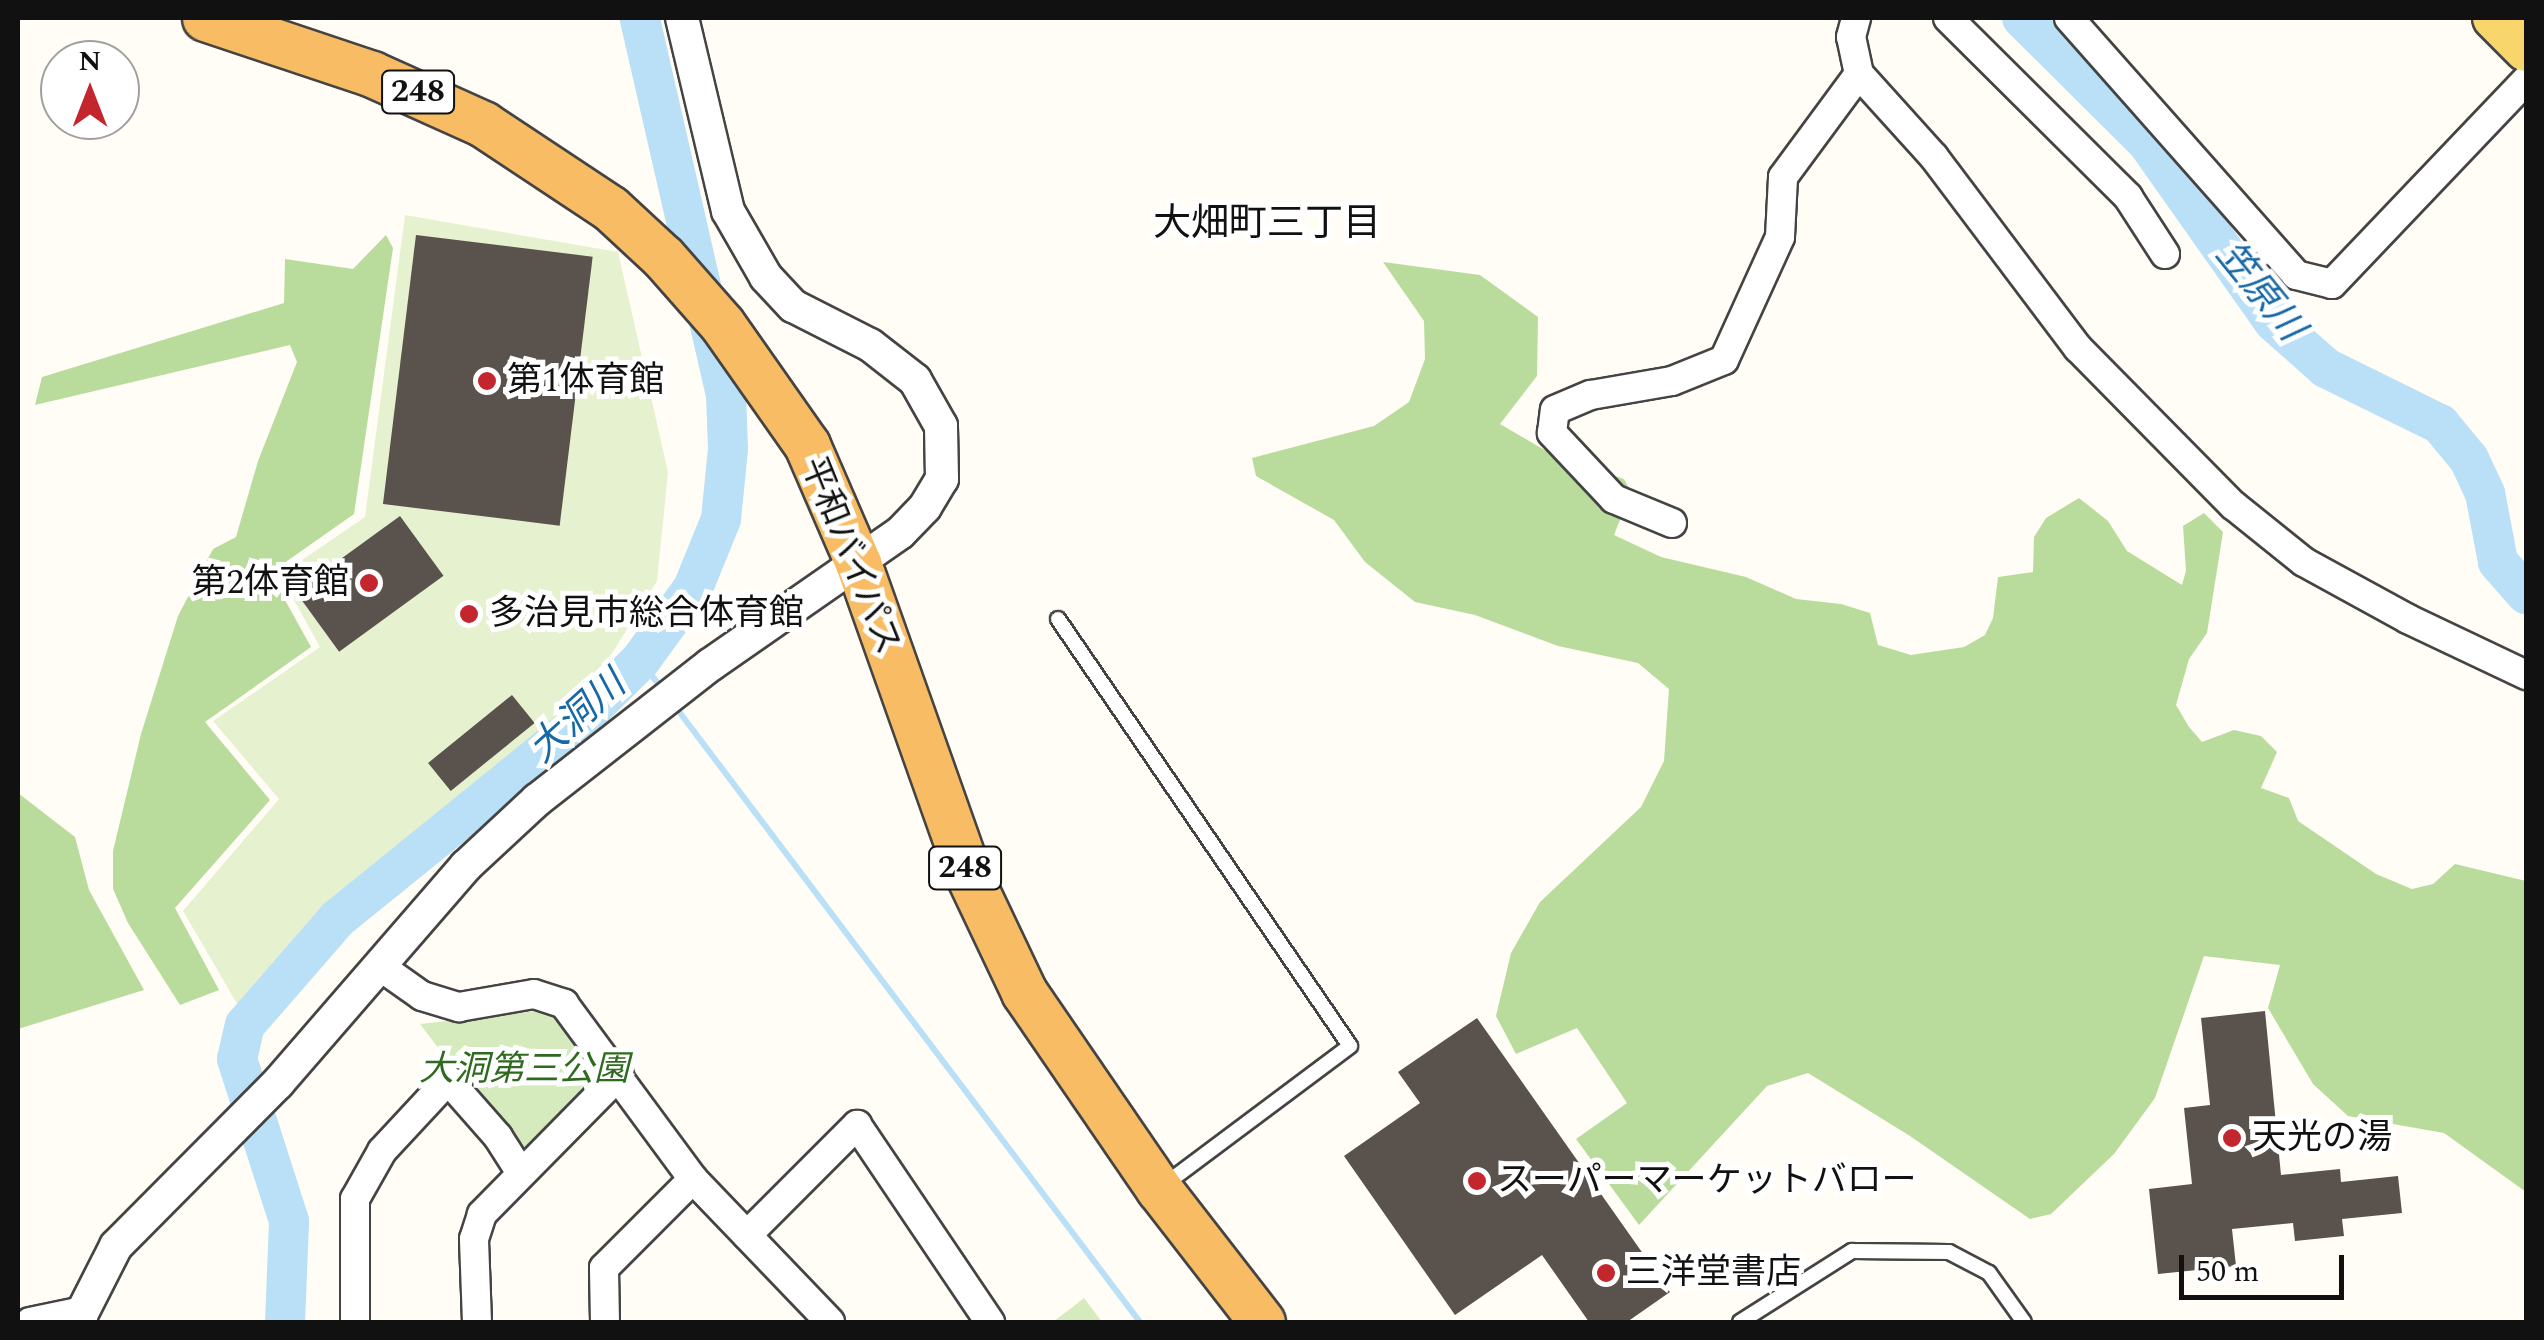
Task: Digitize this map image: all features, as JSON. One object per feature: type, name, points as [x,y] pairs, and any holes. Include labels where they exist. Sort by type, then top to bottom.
[{"type":"highway","name":"平和バイパス","points":[[205,18],[428,96],[483,124],[610,208],[663,256],[722,324],[807,445],[858,563],[968,874],[1024,992],[1159,1188],[1262,1322]]},
{"type":"main road","points":[[2494,18],[2526,50]]},
{"type":"street","points":[[30,1322],[83,1317],[116,1246],[278,1082],[466,866],[537,800],[710,665],[858,563],[925,507],[942,479],[941,426],[932,404],[897,362],[794,306],[766,278],[728,211],[682,18]]},
{"type":"street","points":[[1856,18],[1851,37],[1859,74],[1934,157],[2078,348],[2233,505],[2304,562],[2408,619],[2526,675]]},
{"type":"street","points":[[1948,18],[2128,198],[2166,254]]},
{"type":"street","points":[[2069,18],[2296,275],[2332,284],[2526,80]]},
{"type":"street","points":[[1672,524],[1614,498],[1552,433],[1555,410],[1591,395],[1672,381],[1724,360],[1780,238],[1782,177],[1859,74]]},
{"type":"street","points":[[380,968],[422,996],[459,1007],[534,994],[564,1004],[694,1179],[830,1322]]},
{"type":"street","points":[[477,1322],[474,1239],[482,1214],[620,1075]]},
{"type":"street","points":[[355,1322],[355,1199],[382,1151],[448,1080],[498,1137],[521,1173]]},
{"type":"street","points":[[747,1235],[857,1125],[990,1322]]},
{"type":"street","points":[[605,1322],[604,1268],[694,1179]]},
{"type":"lane","points":[[1058,619],[1350,1046],[1159,1188]]},
{"type":"lane","points":[[1740,1322],[1852,1251],[1949,1252],[1989,1272],[2024,1322]]},
{"type":"green space","name":"多治見市総合体育館","points":[[405,215],[618,252],[668,472],[657,581],[601,671],[548,734],[338,909],[239,1007],[183,911],[279,799],[213,721],[320,647],[280,575],[365,517]]},
{"type":"green space","points":[[386,235],[393,248],[354,514],[270,573],[311,647],[205,722],[270,800],[175,908],[219,990],[180,1005],[128,923],[113,889],[113,851],[141,734],[178,616],[213,549],[236,537],[258,461],[297,362],[290,345],[35,405],[42,377],[284,303],[285,259],[353,269]]},
{"type":"green space","points":[[1383,262],[1480,275],[1538,317],[1537,376],[1500,424],[1553,455],[1624,479],[1631,492],[1614,535],[1661,557],[1746,577],[1796,599],[1841,604],[1870,613],[1878,645],[1911,655],[1964,647],[1985,635],[1993,618],[1998,577],[2033,572],[2034,537],[2046,518],[2079,498],[2108,521],[2127,551],[2182,585],[2186,571],[2183,526],[2204,513],[2223,532],[2207,633],[2189,659],[2176,705],[2202,742],[2234,730],[2261,736],[2277,752],[2261,788],[2289,798],[2298,821],[2376,874],[2412,889],[2433,884],[2455,864],[2526,881],[2526,1192],[2444,1133],[2348,1116],[2313,1084],[2268,1008],[2280,965],[2204,956],[2155,1098],[2114,1154],[2051,1214],[2030,1219],[1910,1136],[1808,1073],[1767,1086],[1639,1225],[1576,1139],[1627,1103],[1577,1028],[1516,1054],[1496,1016],[1511,953],[1540,902],[1641,807],[1664,761],[1669,689],[1638,663],[1558,646],[1475,615],[1415,602],[1365,562],[1334,520],[1256,476],[1252,458],[1374,426],[1409,402],[1425,359],[1424,321]]},
{"type":"green space","points":[[18,793],[75,837],[89,890],[144,990],[18,1029]]},
{"type":"green space","name":"大洞第三公園","points":[[547,1010],[600,1076],[535,1146],[513,1146],[420,1024]]},
{"type":"green space","points":[[1084,1298],[1102,1322],[1053,1322],[1074,1306]]},
{"type":"building","name":"第1体育館","points":[[416,235],[593,257],[560,526],[383,504]]},
{"type":"building","name":"第2体育館","points":[[400,516],[443,576],[339,652],[296,592]]},
{"type":"building","points":[[512,695],[535,723],[451,791],[428,763]]},
{"type":"building","name":"天光の湯","points":[[2265,1011],[2281,1175],[2340,1169],[2341,1182],[2398,1176],[2402,1213],[2342,1219],[2344,1236],[2295,1241],[2293,1223],[2232,1229],[2236,1266],[2158,1274],[2149,1189],[2192,1184],[2184,1108],[2210,1105],[2201,1018]]},
{"type":"building","name":"スーパーマーケットバロー","points":[[1477,1018],[1670,1292],[1627,1322],[1589,1322],[1542,1255],[1455,1315],[1344,1156],[1420,1103],[1398,1072]]},
{"type":"waterway","name":"大洞川","points":[[285,1322],[289,1221],[237,1059],[245,1025],[337,919],[569,731],[640,661],[693,588],[721,519],[728,449],[726,395],[640,18]]},
{"type":"waterway","name":"笠原川","points":[[2022,18],[2147,142],[2274,322],[2326,368],[2440,424],[2469,459],[2485,493],[2498,562],[2526,594]]},
{"type":"waterway","points":[[640,661],[664,691]]},
{"type":"waterway","points":[[674,705],[1140,1322]]},
{"type":"place","name":"第1体育館","points":[[487,381]]},
{"type":"place","name":"第2体育館","points":[[369,583]]},
{"type":"place","name":"多治見市総合体育館","points":[[469,614]]},
{"type":"place","name":"天光の湯","points":[[2232,1138]]},
{"type":"place","name":"スーパーマーケットバロー","points":[[1477,1181]]},
{"type":"place","name":"三洋堂書店","points":[[1606,1273]]},
{"type":"district","name":"大畑町三丁目","points":[[1267,225]]}]
